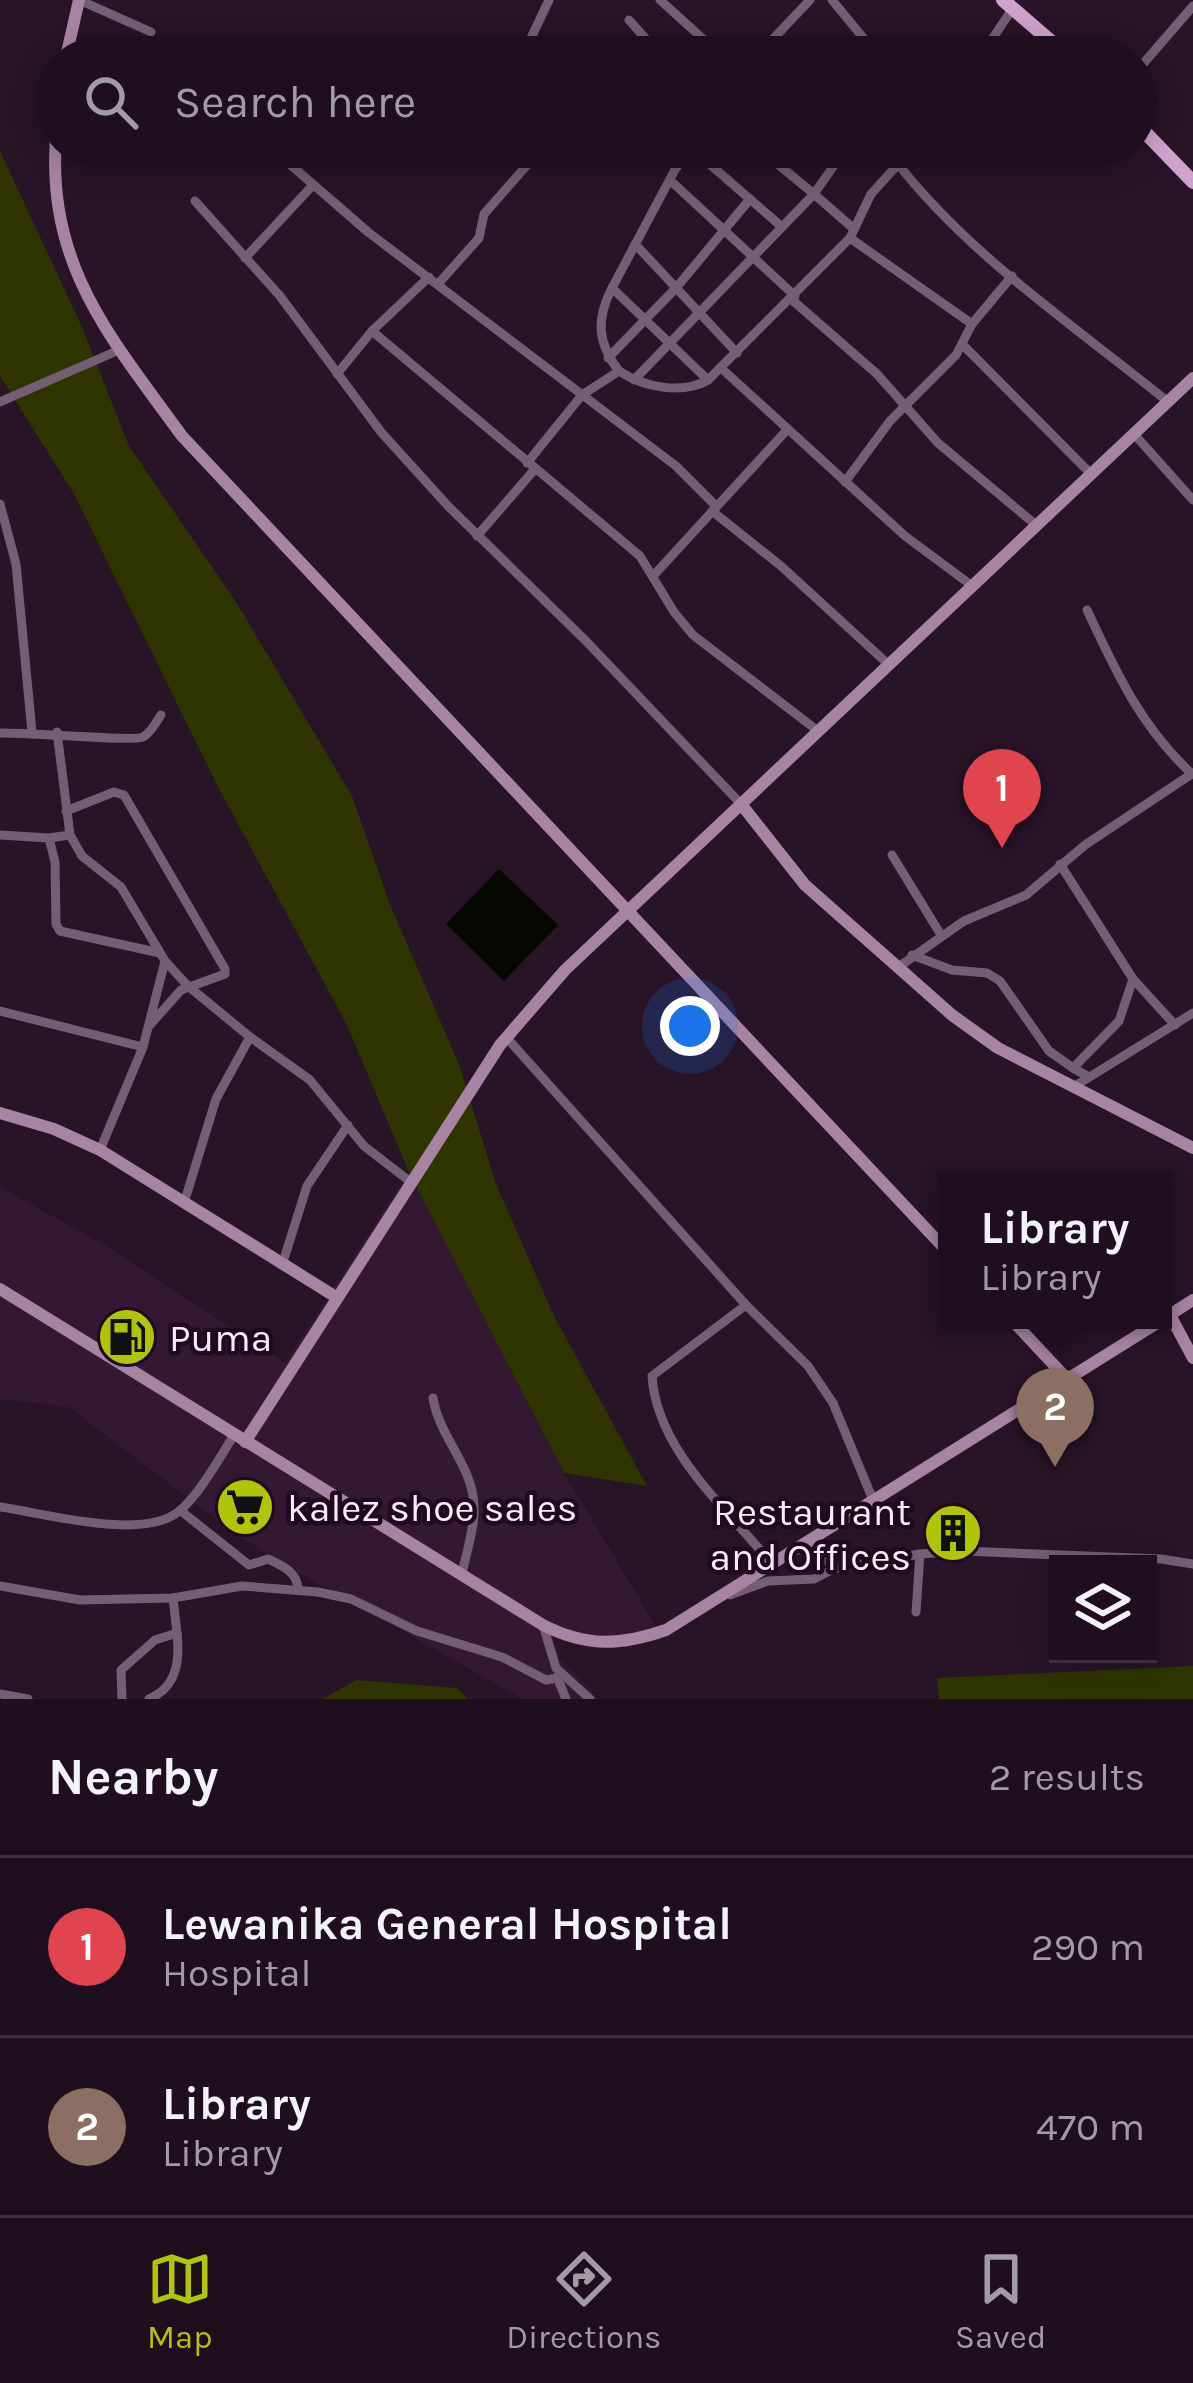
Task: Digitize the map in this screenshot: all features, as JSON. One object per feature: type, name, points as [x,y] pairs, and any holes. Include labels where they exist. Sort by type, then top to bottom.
[{"type":"main road","points":[[71,36],[79,0]]},
{"type":"main road","points":[[1008,4],[1045,36]]},
{"type":"main road","points":[[1157,145],[1193,182]]},
{"type":"main road","points":[[55,168],[67,251],[87,302],[197,452],[938,1241]]},
{"type":"main road","points":[[239,1438],[506,1037],[565,970],[1193,378]]},
{"type":"main road","points":[[742,804],[806,885],[896,968],[998,1048],[1193,1148]]},
{"type":"main road","points":[[0,1113],[42,1124],[100,1150],[336,1298]]},
{"type":"main road","points":[[2,1295],[543,1624],[594,1644],[633,1641],[666,1630],[1148,1329]]},
{"type":"main road","points":[[1172,1328],[1193,1358]]},
{"type":"main road","points":[[1021,1329],[1069,1380]]},
{"type":"street","points":[[79,0],[151,32]]},
{"type":"street","points":[[532,36],[549,0]]},
{"type":"street","points":[[660,0],[700,36]]},
{"type":"street","points":[[776,36],[811,0]]},
{"type":"street","points":[[832,0],[862,36]]},
{"type":"street","points":[[991,36],[1008,4]]},
{"type":"street","points":[[1157,48],[1193,6]]},
{"type":"street","points":[[629,20],[643,36]]},
{"type":"street","points":[[294,168],[676,466],[714,508],[889,664]]},
{"type":"street","points":[[337,374],[372,331],[478,238],[484,214],[525,168]]},
{"type":"street","points":[[677,168],[612,288],[599,326],[608,358],[619,371],[634,381],[689,388],[708,380],[793,298],[852,234],[862,208],[895,168]]},
{"type":"street","points":[[714,168],[782,227]]},
{"type":"street","points":[[783,168],[852,234],[972,324]]},
{"type":"street","points":[[634,381],[814,194],[832,168]]},
{"type":"street","points":[[901,168],[1012,276],[1167,401]]},
{"type":"street","points":[[671,181],[877,374],[938,443],[1036,525]]},
{"type":"street","points":[[245,258],[313,185]]},
{"type":"street","points":[[608,358],[676,288],[750,199]]},
{"type":"street","points":[[195,200],[311,334],[381,432],[742,804]]},
{"type":"street","points":[[635,244],[737,353]]},
{"type":"street","points":[[845,482],[905,406],[963,345],[972,324],[1012,276]]},
{"type":"street","points":[[612,288],[708,380]]},
{"type":"street","points":[[372,331],[640,556],[693,635],[818,731]]},
{"type":"street","points":[[963,345],[1091,474]]},
{"type":"street","points":[[0,402],[119,350]]},
{"type":"street","points":[[721,368],[905,536],[970,585]]},
{"type":"street","points":[[477,536],[583,395],[619,371]]},
{"type":"street","points":[[655,575],[787,431]]},
{"type":"street","points":[[1134,434],[1193,500]]},
{"type":"street","points":[[0,504],[16,564],[32,732]]},
{"type":"street","points":[[896,968],[964,921],[1026,895],[1060,865],[1193,773],[1148,727],[1116,676],[1087,610]]},
{"type":"street","points":[[0,733],[57,732],[134,740],[149,732],[161,715]]},
{"type":"street","points":[[57,732],[70,835],[82,856],[121,887],[162,957],[188,986],[310,1080],[373,1155],[412,1183]]},
{"type":"street","points":[[66,811],[114,792],[131,803],[225,969],[225,974],[188,986],[149,1027]]},
{"type":"street","points":[[0,835],[70,835]]},
{"type":"street","points":[[50,838],[60,932],[162,957]]},
{"type":"street","points":[[892,854],[941,935]]},
{"type":"street","points":[[55,862],[82,856]]},
{"type":"street","points":[[1060,865],[1132,979],[1174,1024]]},
{"type":"street","points":[[912,956],[952,970],[987,973],[1000,981],[1049,1051],[1089,1077]]},
{"type":"street","points":[[100,1150],[143,1047],[162,957]]},
{"type":"street","points":[[1073,1068],[1119,1021],[1132,979]]},
{"type":"street","points":[[0,1011],[143,1047]]},
{"type":"street","points":[[1076,1086],[1193,1013]]},
{"type":"street","points":[[184,1203],[216,1099],[250,1037]]},
{"type":"street","points":[[506,1037],[825,1389],[873,1500]]},
{"type":"street","points":[[283,1262],[314,1173],[349,1125]]},
{"type":"street","points":[[746,1305],[652,1376],[653,1393],[684,1459],[771,1563]]},
{"type":"street","points":[[433,1397],[437,1422],[467,1478],[474,1505],[462,1574]]},
{"type":"street","points":[[0,1507],[95,1522],[154,1523],[181,1511],[239,1438]]},
{"type":"street","points":[[181,1511],[249,1565],[268,1559],[288,1570],[298,1589]]},
{"type":"street","points":[[811,1539],[833,1568]]},
{"type":"street","points":[[916,1612],[920,1554]]},
{"type":"street","points":[[712,1601],[768,1581],[814,1580],[833,1568],[920,1554],[1063,1555],[1193,1564]]},
{"type":"street","points":[[0,1586],[80,1600],[173,1598],[242,1586],[298,1589],[351,1599],[417,1631],[502,1658],[546,1680],[556,1673]]},
{"type":"street","points":[[149,1699],[169,1687],[177,1666],[173,1598]]},
{"type":"street","points":[[543,1624],[566,1699]]},
{"type":"street","points":[[122,1699],[121,1670],[155,1640],[177,1633]]},
{"type":"street","points":[[556,1673],[590,1699]]},
{"type":"street","points":[[0,1694],[28,1699]]},
{"type":"shaded area","points":[[499,869],[558,925],[504,981],[446,924]]},
{"type":"shaded area","points":[[409,1171],[564,1473],[660,1633],[604,1640],[551,1628],[560,1659],[599,1699],[523,1699],[275,1559],[69,1407],[0,1399],[0,1187],[108,1247],[285,1363]]},
{"type":"green space","points":[[0,151],[82,327],[129,446],[236,602],[352,796],[389,902],[460,1067],[496,1184],[554,1316],[647,1486],[564,1473],[409,1172],[346,1023],[218,787],[74,494],[0,376]]},
{"type":"green space","points":[[1193,1666],[1193,1699],[939,1699],[937,1678]]},
{"type":"green space","points":[[356,1680],[457,1688],[468,1699],[323,1699]]},
{"type":"place","name":"Lewanika General Hospital","points":[[1002,848]]},
{"type":"place","name":"Puma","points":[[127,1337]]},
{"type":"place","name":"Library","points":[[1055,1467]]},
{"type":"place","name":"kalez shoe sales","points":[[245,1507]]},
{"type":"place","name":"Restaurant and Offices","points":[[953,1533]]}]
